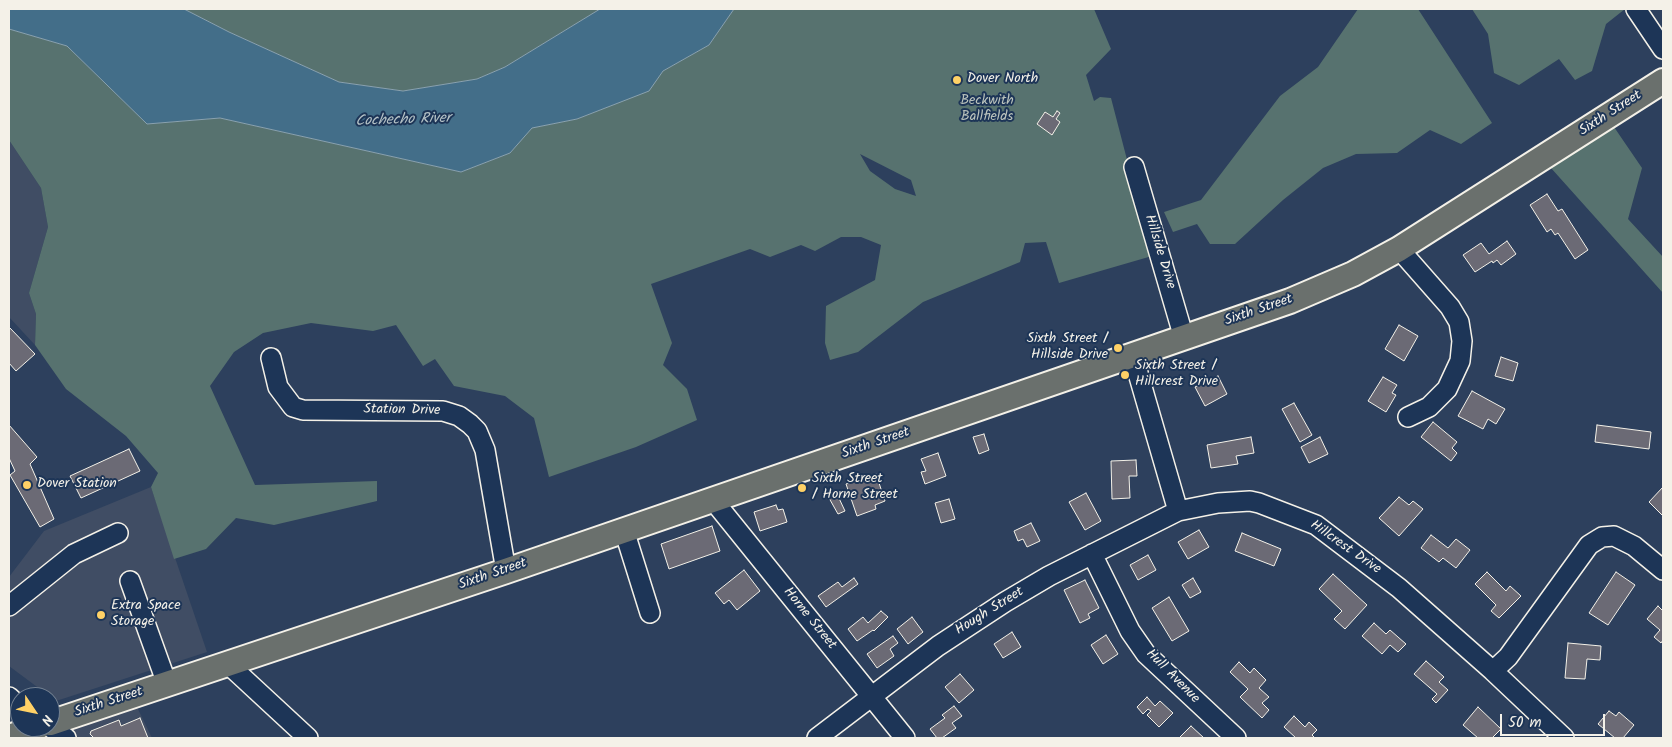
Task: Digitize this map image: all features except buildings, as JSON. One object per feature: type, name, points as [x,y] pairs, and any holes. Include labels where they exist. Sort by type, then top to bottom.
[{"type":"main road","name":"Sixth Street","points":[[60,720],[713,500],[1133,356],[1322,288],[1399,249],[1663,81]]},
{"type":"street","points":[[1636,9],[1663,49]]},
{"type":"street","name":"Hillside Drive","points":[[1134,167],[1184,338]]},
{"type":"street","points":[[1399,249],[1450,307],[1459,322],[1462,341],[1460,361],[1448,389],[1433,404],[1408,417]]},
{"type":"street","points":[[1133,356],[1178,511]]},
{"type":"street","name":"Station Drive","points":[[271,358],[278,387],[293,407],[303,410],[443,411],[459,416],[470,424],[477,431],[485,450],[506,570]]},
{"type":"street","name":"Horne Street","points":[[713,500],[904,738]]},
{"type":"street","name":"Hillcrest Drive","points":[[1178,511],[1218,503],[1250,501],[1288,513],[1316,525],[1399,588],[1493,671],[1564,738]]},
{"type":"street","name":"Hough Street","points":[[818,738],[938,646],[987,613],[1049,576],[1178,511]]},
{"type":"street","points":[[624,530],[650,613]]},
{"type":"street","points":[[9,606],[74,554],[118,533]]},
{"type":"street","points":[[1493,671],[1508,657],[1589,545],[1602,537],[1614,536],[1634,546],[1663,570]]},
{"type":"street","name":"Hull Avenue","points":[[1092,554],[1130,631],[1146,654],[1236,738]]},
{"type":"street","points":[[130,581],[167,684]]},
{"type":"street","points":[[228,664],[308,738]]},
{"type":"shaded area","points":[[9,140],[41,188],[48,227],[29,293],[36,314],[35,345],[9,317]]},
{"type":"shaded area","name":"Extra Space Storage","points":[[151,487],[207,652],[60,700],[60,687],[37,687],[9,666],[9,577],[44,531]]},
{"type":"shaded area","points":[[137,707],[152,738],[40,738],[60,737],[60,732]]},
{"type":"green space","points":[[184,9],[600,9],[505,67],[477,79],[403,91],[339,82],[229,32]]},
{"type":"green space","name":"Beckwith Ballfields","points":[[734,9],[1094,9],[1111,49],[1086,75],[1094,101],[1100,97],[1111,98],[1152,256],[1059,283],[1046,242],[1025,243],[1020,262],[923,302],[858,352],[830,360],[825,343],[826,306],[875,280],[881,245],[861,237],[841,237],[815,251],[801,245],[770,257],[750,249],[651,284],[672,343],[663,365],[687,389],[697,420],[636,447],[549,477],[534,418],[505,396],[454,386],[435,359],[423,366],[396,325],[373,331],[311,323],[263,333],[234,352],[210,386],[255,485],[377,481],[377,501],[274,525],[236,518],[206,549],[174,559],[151,487],[158,473],[126,436],[66,389],[35,345],[36,314],[29,293],[48,227],[41,188],[9,140],[9,29],[67,46],[147,124],[220,118],[461,172],[510,153],[531,128],[577,119],[648,91],[663,71],[709,45]],"holes":[[[860,154],[911,180],[916,196],[895,189],[870,171]]]},
{"type":"green space","points":[[1358,9],[1418,9],[1492,123],[1461,144],[1430,130],[1397,153],[1356,154],[1323,168],[1283,200],[1235,244],[1210,244],[1197,224],[1173,232],[1164,212],[1201,200],[1280,96],[1318,67]]},
{"type":"green space","points":[[1472,9],[1625,9],[1606,24],[1592,71],[1575,80],[1559,59],[1519,85],[1494,73],[1488,34]]},
{"type":"green space","points":[[1614,127],[1642,168],[1628,219],[1663,257],[1663,293],[1551,168]]},
{"type":"water","name":"Cochecho River","points":[[9,9],[184,9],[229,32],[339,82],[403,91],[477,79],[505,67],[600,9],[734,9],[709,45],[663,71],[649,91],[577,119],[532,128],[510,153],[461,172],[220,118],[147,124],[67,46],[9,29]]},
{"type":"place","name":"Dover North","points":[[957,80]]},
{"type":"place","name":"Sixth Street / Hillside Drive","points":[[1118,348]]},
{"type":"place","name":"Sixth Street / Hillcrest Drive","points":[[1125,375]]},
{"type":"place","name":"Dover Station","points":[[27,485]]},
{"type":"place","name":"Sixth Street / Horne Street","points":[[802,488]]},
{"type":"place","name":"Extra Space Storage","points":[[101,615]]}]
